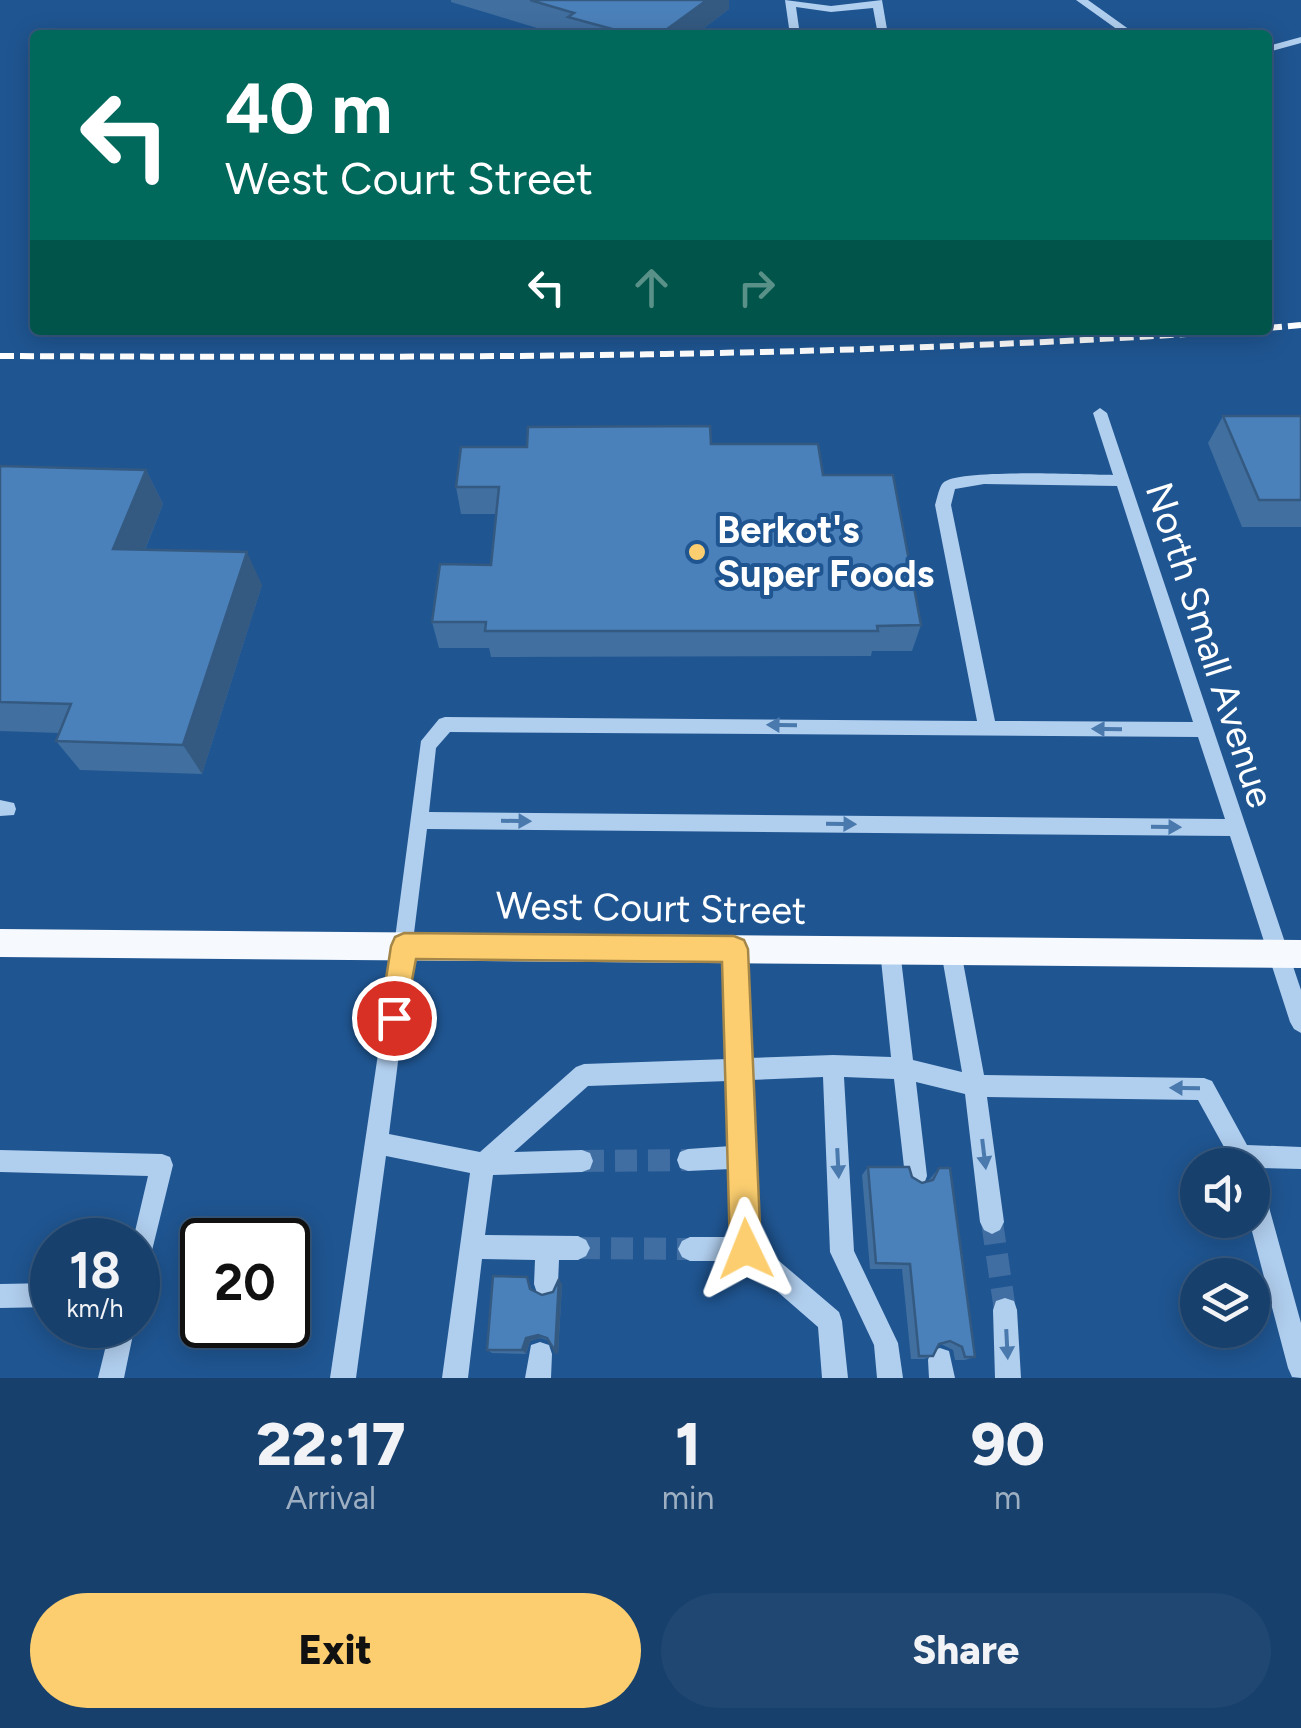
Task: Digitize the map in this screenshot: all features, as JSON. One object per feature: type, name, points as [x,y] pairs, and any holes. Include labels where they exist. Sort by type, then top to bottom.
[{"type":"main road","name":"West Court Street","points":[[0,943],[1290,954]]},
{"type":"street","points":[[1081,0],[1125,30]]},
{"type":"street","points":[[794,30],[790,2],[832,9],[878,3],[882,30]]},
{"type":"street","points":[[1272,47],[1301,40]]},
{"type":"street","name":"North Small Avenue","points":[[1100,413],[1236,828],[1290,954],[1301,1022]]},
{"type":"street","points":[[987,728],[943,505],[949,485],[984,479],[1122,481]]},
{"type":"street","points":[[343,1378],[404,946],[427,746],[446,724],[460,721],[1204,730]]},
{"type":"street","points":[[418,820],[1236,828]]},
{"type":"street","points":[[734,949],[746,1249]]},
{"type":"street","points":[[890,950],[916,1176]]},
{"type":"street","points":[[952,951],[975,1086],[992,1222]]},
{"type":"street","points":[[833,1066],[842,1252],[886,1343],[890,1378]]},
{"type":"street","points":[[454,1378],[483,1164],[584,1075],[833,1066],[904,1068],[975,1086],[1204,1088],[1238,1148]]},
{"type":"street","points":[[376,1143],[483,1164],[582,1160]]},
{"type":"street","points":[[688,1160],[742,1157]]},
{"type":"street","points":[[1270,1159],[1301,1158]]},
{"type":"street","points":[[0,1161],[162,1165],[150,1218]]},
{"type":"street","points":[[1265,1238],[1301,1368]]},
{"type":"street","points":[[472,1247],[578,1248]]},
{"type":"street","points":[[546,1284],[547,1248]]},
{"type":"street","points":[[690,1249],[746,1249],[830,1321],[835,1378]]},
{"type":"street","points":[[0,1296],[30,1295]]},
{"type":"street","points":[[1005,1310],[1008,1378]]},
{"type":"street","points":[[110,1378],[118,1348]]},
{"type":"building","points":[[530,0],[707,0],[666,30],[616,30],[568,17],[574,13]]},
{"type":"building","points":[[1223,416],[1301,416],[1301,500],[1259,500]]},
{"type":"building","name":"Berkot's Super Foods","points":[[710,426],[711,444],[818,444],[823,475],[893,475],[921,625],[877,626],[878,631],[485,631],[486,622],[432,622],[440,564],[491,565],[499,487],[456,487],[461,447],[527,447],[528,427]]},
{"type":"building","points":[[0,466],[146,470],[113,549],[247,552],[183,745],[56,741],[71,704],[0,702]]},
{"type":"building","points":[[868,1167],[909,1167],[912,1177],[922,1183],[933,1180],[939,1168],[950,1168],[975,1357],[965,1357],[962,1347],[950,1341],[939,1344],[933,1356],[919,1356],[910,1264],[876,1263]]},
{"type":"building","points":[[493,1276],[527,1277],[530,1289],[542,1295],[553,1292],[559,1279],[555,1351],[547,1338],[538,1335],[526,1338],[522,1350],[487,1350]]},
{"type":"tunnel","points":[[582,1161],[688,1160]]},
{"type":"tunnel","points":[[992,1222],[1005,1310]]},
{"type":"tunnel","points":[[578,1248],[690,1249]]},
{"type":"railway","points":[[1272,328],[1301,325]]},
{"type":"railway","points":[[0,356],[780,351],[1170,335]]},
{"type":"place","name":"Berkot's Super Foods","points":[[697,552]]},
{"type":"route","points":[[394,1018],[404,946],[734,949],[746,1249]]}]
